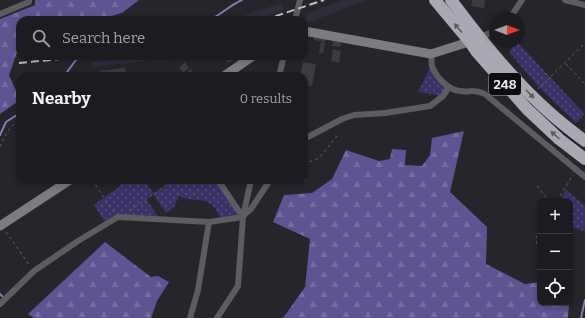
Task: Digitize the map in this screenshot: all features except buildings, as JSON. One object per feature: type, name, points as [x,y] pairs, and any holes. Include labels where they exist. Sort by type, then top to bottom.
[{"type":"highway","name":"248","points":[[435,0],[550,113],[585,141]]},
{"type":"highway","name":"248","points":[[451,0],[475,40],[476,51],[527,109],[559,139],[585,159]]},
{"type":"street","points":[[0,14],[29,2],[28,0]]},
{"type":"street","points":[[514,12],[522,0]]},
{"type":"street","points":[[565,0],[585,5]]},
{"type":"street","points":[[296,16],[300,1]]},
{"type":"street","points":[[308,32],[431,54],[475,40],[489,33]]},
{"type":"street","points":[[431,54],[432,64],[437,77],[449,87],[459,91],[472,90],[485,94],[585,177]]},
{"type":"street","points":[[230,72],[247,60]]},
{"type":"street","points":[[280,72],[283,60]]},
{"type":"street","points":[[308,137],[342,119],[354,115],[384,113],[430,106],[443,96],[449,87]]},
{"type":"street","points":[[1,224],[64,184]]},
{"type":"street","points":[[221,184],[238,210],[244,216]]},
{"type":"street","points":[[217,318],[238,286],[244,216],[250,184]]},
{"type":"street","points":[[0,304],[34,271],[78,241],[118,217],[209,222],[244,216],[251,209],[267,184]]},
{"type":"street","points":[[190,318],[198,290],[209,222]]},
{"type":"path","points":[[532,96],[585,43]]},
{"type":"path","points":[[565,63],[585,84]]},
{"type":"path","points":[[0,147],[7,131],[16,122]]},
{"type":"path","points":[[308,162],[319,158],[337,136]]},
{"type":"path","points":[[559,198],[576,170]]},
{"type":"path","points":[[95,184],[118,217],[167,184]]},
{"type":"path","points":[[537,186],[547,198]]},
{"type":"path","points":[[1,224],[34,271]]},
{"type":"shaded area","points":[[344,0],[367,0],[308,22],[307,13]]},
{"type":"shaded area","points":[[282,3],[283,11],[267,16],[242,16]]},
{"type":"shaded area","points":[[512,48],[523,48],[585,114],[576,123],[539,87],[509,52]]},
{"type":"shaded area","points":[[108,60],[147,60],[93,67],[92,62]]},
{"type":"shaded area","points":[[159,60],[169,60],[151,63]]},
{"type":"shaded area","points":[[432,64],[449,87],[443,96],[418,92]]},
{"type":"shaded area","points":[[147,184],[154,194],[168,184],[221,184],[244,215],[222,220],[213,205],[207,202],[187,199],[179,196],[174,207],[166,213],[153,194],[146,199],[160,219],[118,217],[106,224],[94,205],[121,185]]},
{"type":"shaded area","points":[[566,190],[585,206],[585,231],[573,228],[573,198],[561,198]]},
{"type":"green space","points":[[35,0],[139,0],[122,13],[112,16],[16,16],[16,55],[9,75],[16,91],[16,103],[0,114],[0,19],[35,5]]},
{"type":"green space","points":[[464,131],[450,192],[487,227],[486,264],[525,284],[537,282],[537,306],[569,306],[568,318],[283,318],[305,287],[310,239],[273,222],[284,195],[312,193],[332,179],[346,150],[379,161],[390,159],[392,149],[406,150],[405,165],[422,166],[430,155],[432,138]]},
{"type":"green space","points":[[105,242],[151,277],[158,276],[169,282],[157,301],[151,318],[34,318],[28,314]]},
{"type":"waterway","points":[[216,16],[242,0]]},
{"type":"waterway","points":[[67,72],[76,60]]},
{"type":"waterway","points":[[0,135],[6,122],[16,116]]},
{"type":"waterway","points":[[0,294],[3,297]]},
{"type":"waterway","points":[[581,318],[585,300]]},
{"type":"railway","points":[[276,16],[324,0]]},
{"type":"railway","points":[[19,63],[51,60]]}]
